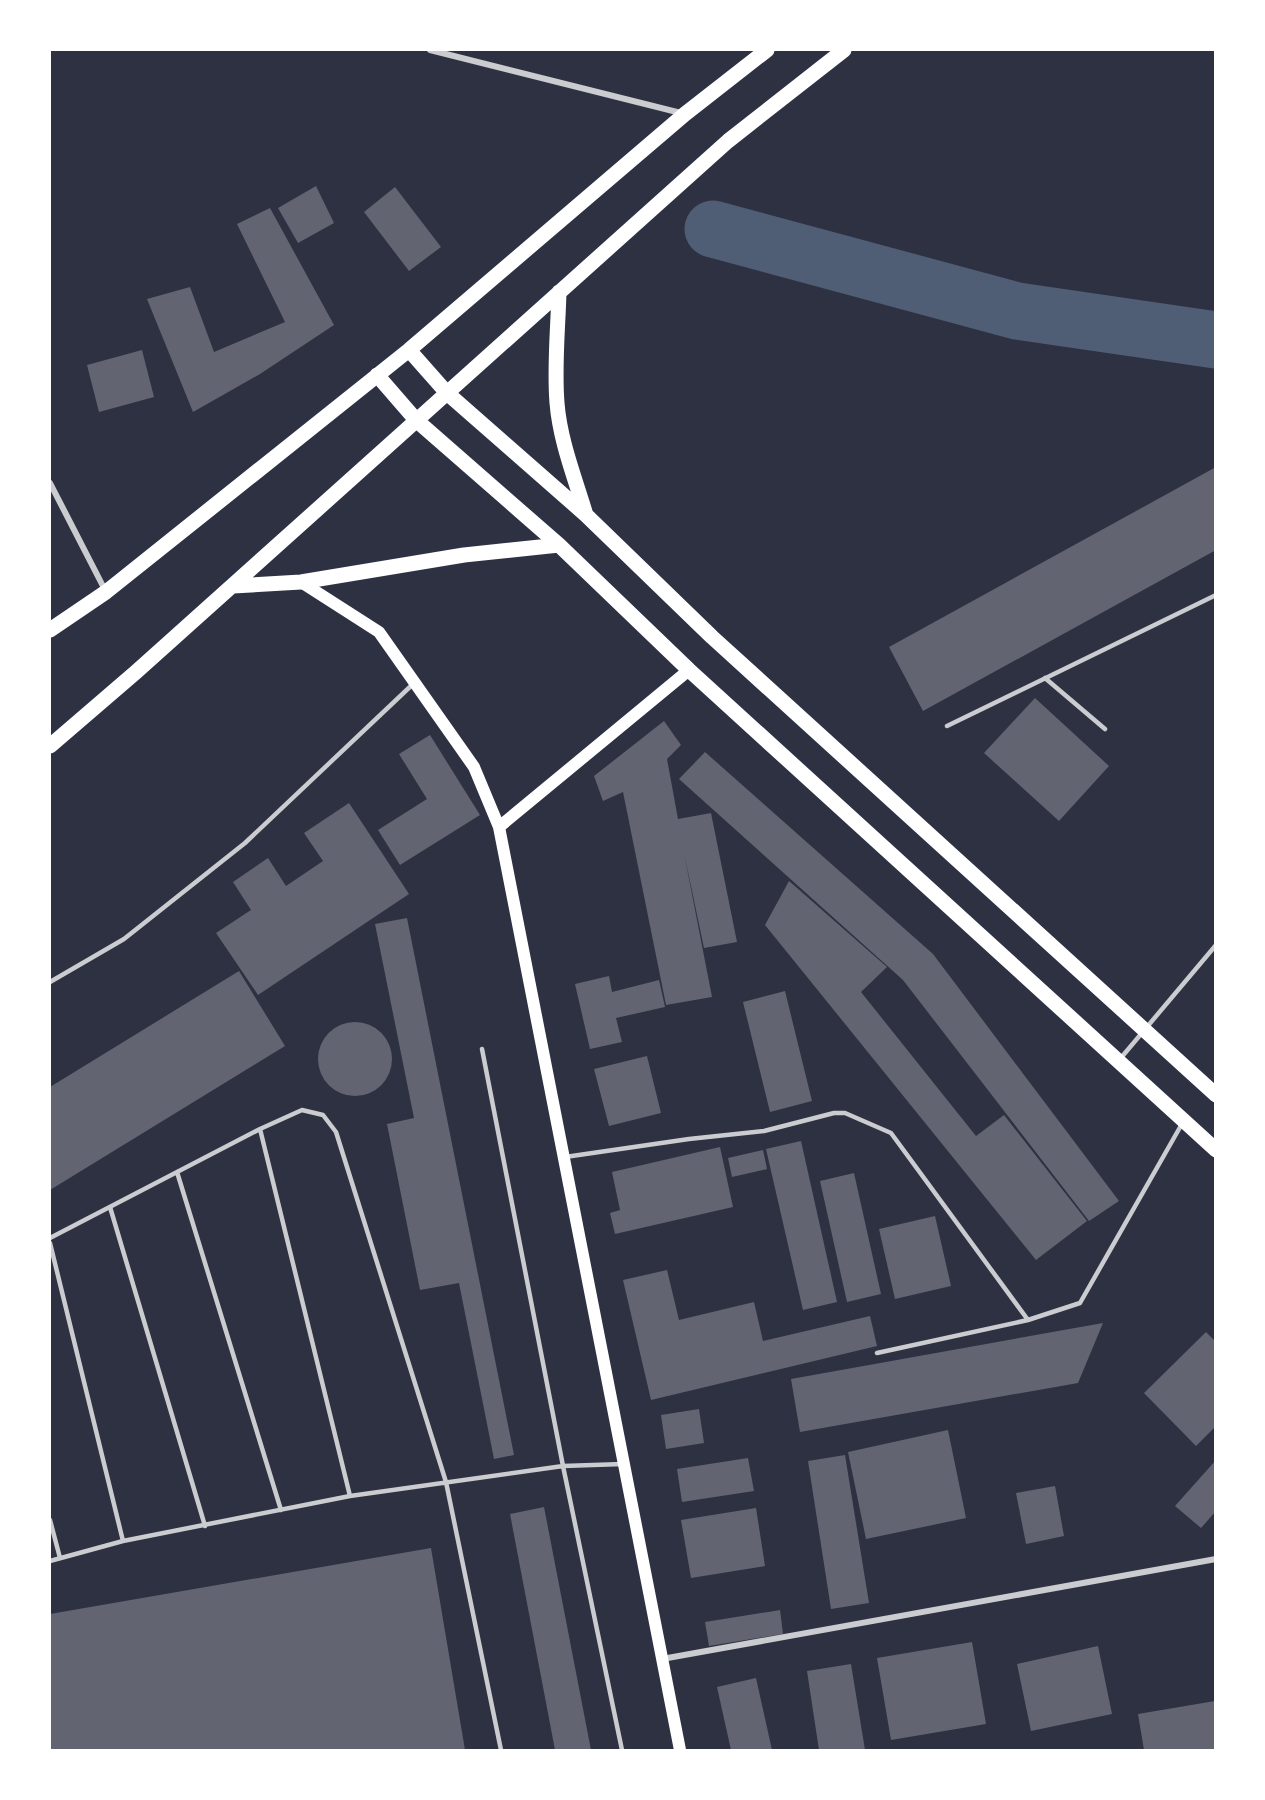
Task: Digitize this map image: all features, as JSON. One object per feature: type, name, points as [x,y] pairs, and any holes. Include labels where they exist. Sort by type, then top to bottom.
[{"type":"main road","points":[[50,630],[106,592],[409,350],[685,114],[767,50]]},
{"type":"main road","points":[[50,746],[233,586],[728,141],[844,50]]},
{"type":"main road","points":[[559,292],[556,359],[557,404],[566,449],[586,515]]},
{"type":"main road","points":[[409,350],[447,393],[586,515],[712,637],[1215,1095]]},
{"type":"main road","points":[[377,375],[417,420],[559,545],[689,670],[1215,1150]]},
{"type":"main road","points":[[233,586],[301,582],[464,555],[559,545]]},
{"type":"main road","points":[[301,582],[379,632],[474,767],[499,827],[680,1750]]},
{"type":"main road","points":[[499,827],[689,670]]},
{"type":"street","points":[[430,50],[685,114]]},
{"type":"street","points":[[50,483],[106,592]]},
{"type":"street","points":[[662,1659],[1215,1559]]},
{"type":"lane","points":[[947,726],[1215,595]]},
{"type":"lane","points":[[1046,678],[1105,729]]},
{"type":"lane","points":[[50,982],[124,939],[245,843],[415,683]]},
{"type":"lane","points":[[1118,1061],[1215,945]]},
{"type":"lane","points":[[482,1049],[563,1467],[622,1750]]},
{"type":"lane","points":[[123,1541],[50,1240],[260,1129],[302,1110],[324,1115],[336,1132],[446,1482],[501,1750]]},
{"type":"lane","points":[[565,1158],[689,1139],[764,1131],[834,1113],[845,1113],[891,1133],[1028,1320]]},
{"type":"lane","points":[[877,1353],[1028,1320],[1080,1303],[1184,1121]]},
{"type":"lane","points":[[260,1129],[350,1496]]},
{"type":"lane","points":[[177,1172],[281,1510]]},
{"type":"lane","points":[[110,1207],[205,1526]]},
{"type":"lane","points":[[50,1561],[123,1541],[350,1496],[563,1467],[625,1464]]},
{"type":"lane","points":[[50,1520],[60,1558]]},
{"type":"building","points":[[316,186],[334,223],[298,243],[278,208]]},
{"type":"building","points":[[395,187],[441,247],[409,271],[364,212]]},
{"type":"building","points":[[270,208],[334,325],[260,374],[193,412],[147,299],[190,287],[214,352],[285,322],[237,224]]},
{"type":"building","points":[[142,350],[154,397],[99,412],[87,365]]},
{"type":"building","points":[[1216,467],[1216,550],[923,711],[889,647]]},
{"type":"building","points":[[1035,698],[1109,766],[1059,821],[984,753]]},
{"type":"building","points":[[664,721],[681,745],[667,759],[678,819],[711,813],[737,942],[704,948],[684,853],[712,997],[666,1005],[623,792],[603,801],[594,776]]},
{"type":"building","points":[[430,735],[480,815],[400,865],[378,830],[427,799],[399,754]]},
{"type":"building","points":[[705,752],[933,954],[1119,1201],[1089,1221],[903,980],[679,779]]},
{"type":"building","points":[[349,803],[409,894],[258,995],[216,933],[251,910],[233,882],[268,858],[286,886],[323,861],[304,833]]},
{"type":"building","points":[[789,881],[887,967],[861,992],[976,1136],[1004,1115],[1087,1221],[1036,1260],[765,925]]},
{"type":"building","points":[[407,918],[514,1455],[494,1459],[459,1283],[420,1290],[387,1124],[414,1118],[375,924]]},
{"type":"building","points":[[239,971],[285,1046],[50,1190],[50,1087]]},
{"type":"building","points":[[609,976],[612,992],[659,980],[665,1007],[616,1018],[622,1042],[590,1049],[575,984]]},
{"type":"building","points":[[785,991],[812,1101],[770,1112],[743,1002]]},
{"type":"building","points":[[348,1022],[362,1022],[376,1028],[386,1038],[392,1052],[390,1073],[376,1090],[362,1096],[348,1096],[334,1090],[324,1080],[318,1066],[318,1052],[324,1038],[334,1028]]},
{"type":"building","points":[[647,1056],[661,1113],[609,1126],[594,1069]]},
{"type":"building","points":[[801,1141],[837,1302],[803,1310],[766,1149]]},
{"type":"building","points":[[720,1147],[733,1207],[615,1234],[610,1213],[620,1210],[612,1172]]},
{"type":"building","points":[[763,1150],[767,1169],[732,1177],[728,1158]]},
{"type":"building","points":[[854,1173],[881,1294],[847,1302],[820,1181]]},
{"type":"building","points":[[935,1216],[951,1286],[895,1299],[879,1229]]},
{"type":"building","points":[[667,1270],[679,1320],[754,1302],[763,1341],[870,1316],[877,1346],[651,1400],[623,1280]]},
{"type":"building","points":[[1103,1323],[1078,1383],[800,1432],[791,1379]]},
{"type":"building","points":[[1206,1332],[1216,1342],[1216,1426],[1196,1446],[1144,1393]]},
{"type":"building","points":[[699,1409],[704,1443],[666,1449],[661,1415]]},
{"type":"building","points":[[948,1430],[966,1518],[866,1539],[848,1452]]},
{"type":"building","points":[[845,1455],[869,1603],[831,1609],[808,1461]]},
{"type":"building","points":[[748,1458],[754,1491],[682,1502],[677,1469]]},
{"type":"building","points":[[1216,1460],[1216,1511],[1201,1528],[1175,1506]]},
{"type":"building","points":[[1055,1486],[1064,1536],[1026,1544],[1016,1493]]},
{"type":"building","points":[[544,1507],[591,1750],[555,1750],[510,1514]]},
{"type":"building","points":[[756,1508],[765,1566],[691,1578],[681,1520]]},
{"type":"building","points":[[431,1548],[465,1750],[50,1750],[50,1614]]},
{"type":"building","points":[[780,1610],[783,1634],[709,1646],[705,1622]]},
{"type":"building","points":[[972,1642],[986,1724],[891,1740],[877,1658]]},
{"type":"building","points":[[1098,1646],[1112,1714],[1031,1731],[1017,1664]]},
{"type":"building","points":[[851,1664],[865,1750],[819,1750],[807,1671]]},
{"type":"building","points":[[756,1678],[772,1750],[731,1750],[717,1687]]},
{"type":"building","points":[[1215,1701],[1216,1750],[1144,1750],[1138,1714]]},
{"type":"waterway","points":[[713,229],[1017,311],[1216,340]]}]
